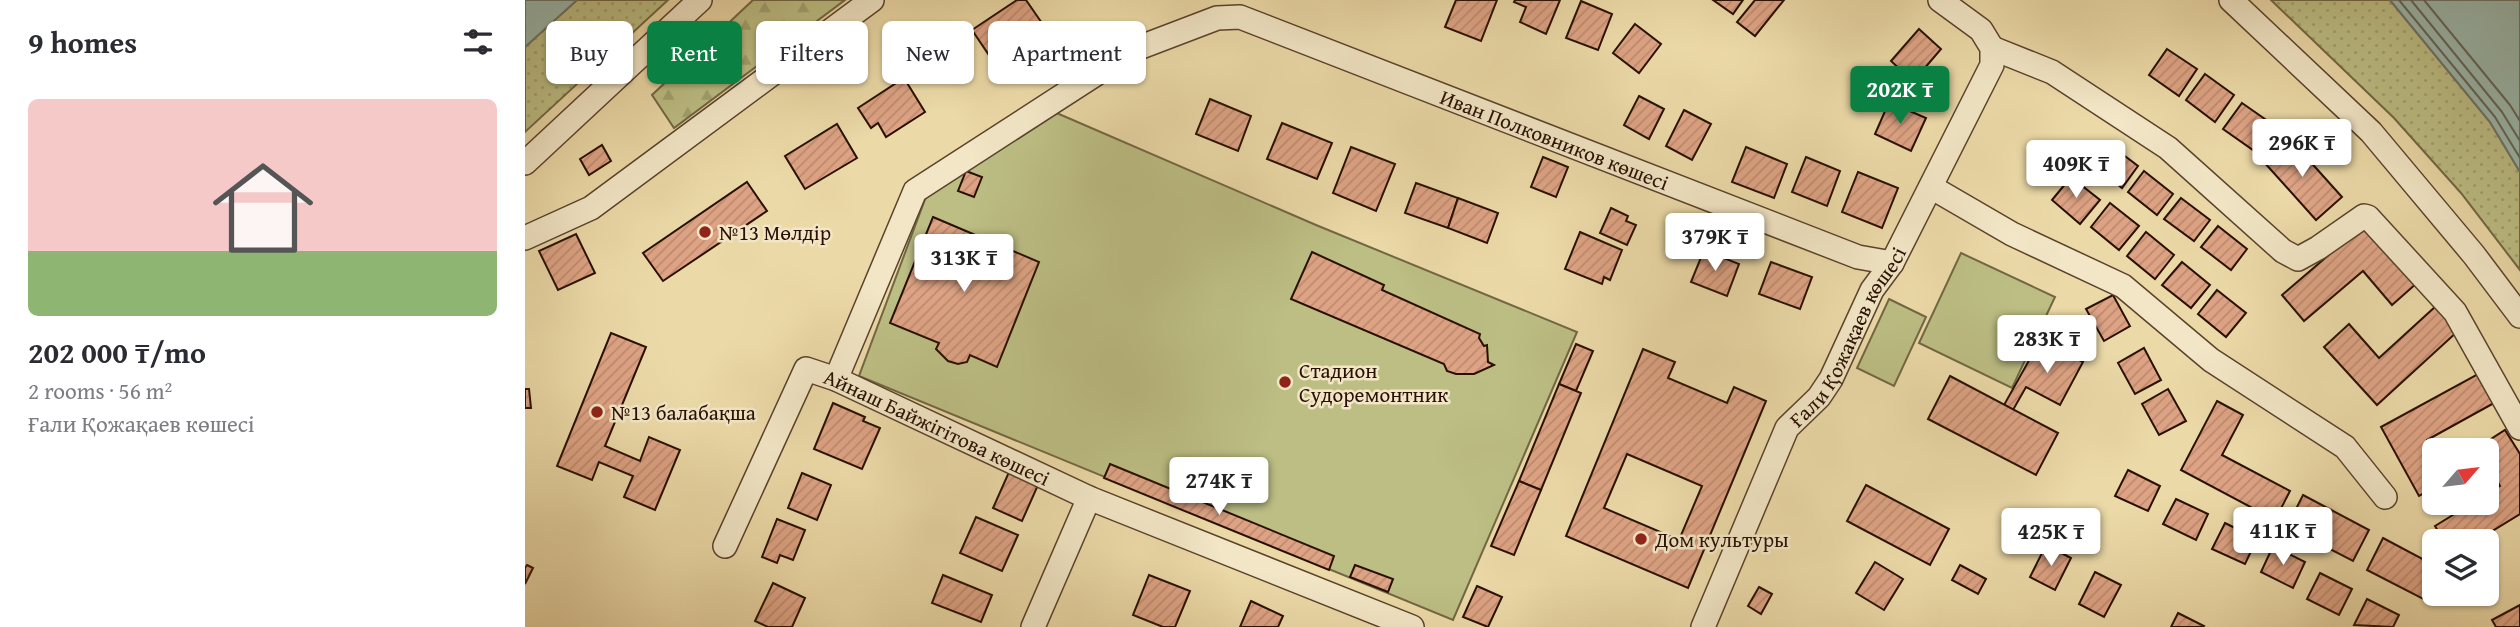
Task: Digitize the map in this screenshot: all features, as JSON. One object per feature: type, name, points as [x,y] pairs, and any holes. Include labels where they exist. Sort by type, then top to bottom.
[{"type":"street","points":[[525,163],[701,0]]},
{"type":"street","points":[[525,238],[591,208],[872,0]]},
{"type":"street","points":[[1940,0],[1981,30],[1992,48],[2052,72],[2168,148],[2283,251],[2298,259],[2364,216],[2368,217],[2455,312],[2520,428]]},
{"type":"street","points":[[2231,0],[2371,132],[2474,255],[2520,316]]},
{"type":"street","name":"Иван Полковников көшесі","points":[[836,379],[915,191],[1133,50],[1220,9],[1858,257],[1892,263]]},
{"type":"street","name":"Ғали Қожақаев көшесі","points":[[1703,627],[1787,428],[1819,397],[1831,379],[1872,290],[1892,263],[1992,65],[1992,48]]},
{"type":"street","points":[[1931,187],[2012,234],[2123,286],[2211,360],[2345,447],[2385,497]]},
{"type":"street","name":"Айнаш Байжігітова көшесі","points":[[726,546],[806,369],[836,379],[1089,498],[1412,627]]},
{"type":"street","points":[[1033,627],[1089,498]]},
{"type":"green space","points":[[577,0],[668,0],[633,32],[633,21],[554,21]]},
{"type":"green space","points":[[753,0],[845,0],[817,21],[756,21],[756,67],[742,77],[742,21],[731,21]]},
{"type":"green space","points":[[2271,0],[2390,0],[2490,122],[2520,172],[2520,270],[2461,193],[2394,118]]},
{"type":"green space","points":[[546,28],[546,84],[577,84],[525,132],[525,47]]},
{"type":"green space","points":[[664,84],[733,84],[674,128],[652,95]]},
{"type":"green space","name":"Стадион Судоремонтник","points":[[1052,111],[1316,225],[1577,332],[1453,620],[859,376],[927,194]]},
{"type":"green space","points":[[1961,253],[2055,297],[2012,388],[1919,343]]},
{"type":"green space","points":[[1889,299],[1926,317],[1894,386],[1857,368]]},
{"type":"water","points":[[525,0],[577,0],[554,21],[546,21],[546,28],[525,47]]},
{"type":"water","points":[[2390,0],[2520,0],[2520,172],[2490,122]]},
{"type":"building","points":[[1017,0],[1026,0],[1040,21],[988,21],[988,54],[974,29]]},
{"type":"building","points":[[1456,0],[1497,0],[1481,41],[1445,27]]},
{"type":"building","points":[[1560,0],[1546,34],[1520,22],[1526,7],[1514,2]]},
{"type":"building","points":[[1713,0],[1743,0],[1733,14]]},
{"type":"building","points":[[1755,0],[1784,0],[1755,36],[1737,22]]},
{"type":"building","points":[[1581,1],[1612,14],[1598,50],[1566,38]]},
{"type":"building","points":[[1635,24],[1661,44],[1639,73],[1613,53]]},
{"type":"building","points":[[1919,29],[1941,49],[1923,70],[1929,76],[1919,87],[1891,61]]},
{"type":"building","points":[[2167,49],[2197,69],[2179,96],[2149,75]]},
{"type":"building","points":[[2205,74],[2234,95],[2215,122],[2186,100]]},
{"type":"building","points":[[895,84],[908,84],[925,112],[886,137],[878,123],[871,128],[858,108]]},
{"type":"building","points":[[1639,96],[1664,109],[1649,139],[1624,125]]},
{"type":"building","points":[[1210,99],[1251,116],[1238,151],[1196,134]]},
{"type":"building","points":[[1889,102],[1926,118],[1911,151],[1875,134]]},
{"type":"building","points":[[2242,103],[2272,124],[2253,150],[2223,129]]},
{"type":"building","points":[[1684,110],[1711,124],[1692,160],[1666,146]]},
{"type":"building","points":[[1282,123],[1332,143],[1317,179],[1267,159]]},
{"type":"building","points":[[837,124],[857,158],[805,189],[785,156]]},
{"type":"building","points":[[2289,138],[2342,197],[2316,220],[2263,161]]},
{"type":"building","points":[[2109,144],[2138,166],[2122,188],[2093,165]]},
{"type":"building","points":[[602,145],[611,161],[589,175],[580,159]]},
{"type":"building","points":[[1351,147],[1395,164],[1376,211],[1333,193]]},
{"type":"building","points":[[1746,147],[1787,164],[1774,198],[1732,182]]},
{"type":"building","points":[[1543,157],[1568,167],[1556,197],[1531,187]]},
{"type":"building","points":[[1806,157],[1840,171],[1827,206],[1792,192]]},
{"type":"building","points":[[966,171],[982,177],[974,197],[958,191]]},
{"type":"building","points":[[2144,171],[2173,194],[2157,215],[2128,192]]},
{"type":"building","points":[[1858,172],[1898,188],[1882,228],[1842,212]]},
{"type":"building","points":[[2071,177],[2100,200],[2080,224],[2052,200]]},
{"type":"building","name":"№13 Мөлдiр","points":[[747,182],[767,211],[663,281],[643,253]]},
{"type":"building","points":[[1416,183],[1458,198],[1448,228],[1405,213]]},
{"type":"building","points":[[1458,198],[1498,213],[1487,243],[1448,228]]},
{"type":"building","points":[[2181,198],[2210,220],[2194,241],[2164,219]]},
{"type":"building","points":[[2110,203],[2139,226],[2119,250],[2091,227]]},
{"type":"building","points":[[1611,208],[1628,216],[1626,221],[1636,225],[1627,245],[1600,233]]},
{"type":"building","points":[[933,217],[1039,262],[997,367],[970,355],[967,362],[958,364],[948,361],[936,349],[939,343],[890,323]]},
{"type":"building","points":[[2366,223],[2417,283],[2392,305],[2363,271],[2304,321],[2282,295]]},
{"type":"building","points":[[2218,226],[2247,249],[2231,270],[2201,247]]},
{"type":"building","points":[[1580,232],[1622,250],[1610,280],[1604,277],[1602,284],[1565,269]]},
{"type":"building","points":[[2146,232],[2174,255],[2155,279],[2127,256]]},
{"type":"building","points":[[576,234],[595,273],[558,290],[539,251]]},
{"type":"building","points":[[1704,250],[1739,264],[1727,296],[1691,282]]},
{"type":"building","points":[[1312,252],[1384,285],[1382,290],[1480,334],[1479,338],[1484,346],[1487,345],[1488,362],[1494,365],[1474,374],[1456,374],[1447,371],[1444,364],[1291,299]]},
{"type":"building","points":[[1771,262],[1812,277],[1800,309],[1759,294]]},
{"type":"building","points":[[2182,262],[2210,285],[2191,308],[2162,285]]},
{"type":"building","points":[[2217,290],[2246,313],[2226,337],[2198,314]]},
{"type":"building","points":[[2113,295],[2130,326],[2104,341],[2086,309]]},
{"type":"building","points":[[2436,306],[2458,331],[2377,405],[2324,347],[2349,324],[2379,358]]},
{"type":"building","points":[[611,333],[646,347],[605,446],[640,461],[649,437],[680,450],[655,510],[624,497],[633,476],[599,462],[592,480],[557,466]]},
{"type":"building","points":[[2041,339],[2083,362],[2060,405],[2026,387],[2013,410],[2004,405]]},
{"type":"building","points":[[1576,344],[1593,351],[1576,391],[1559,384]]},
{"type":"building","points":[[2144,348],[2161,380],[2135,394],[2118,363]]},
{"type":"building","points":[[1643,349],[1675,362],[1668,378],[1727,403],[1734,387],[1766,401],[1688,588],[1566,536]],"holes":[[[1627,454],[1702,486],[1679,540],[1604,508]]]},
{"type":"building","points":[[2478,374],[2494,403],[2431,438],[2422,438],[2422,494],[2419,496],[2381,427]]},
{"type":"building","points":[[1950,376],[2058,433],[2036,475],[1928,419]]},
{"type":"building","points":[[1559,384],[1581,393],[1541,490],[1519,481]]},
{"type":"building","points":[[525,389],[529,389],[531,408],[525,408]]},
{"type":"building","points":[[2168,389],[2186,421],[2159,435],[2142,404]]},
{"type":"building","points":[[2217,401],[2243,415],[2222,455],[2290,491],[2275,520],[2181,470]]},
{"type":"building","points":[[833,403],[865,417],[863,421],[880,428],[862,469],[814,449]]},
{"type":"building","points":[[2505,430],[2520,454],[2520,514],[2496,529],[2437,529],[2435,526],[2453,515],[2499,515],[2499,438],[2493,438]]},
{"type":"building","points":[[1110,464],[1334,556],[1329,570],[1104,478]]},
{"type":"building","points":[[2128,470],[2160,486],[2148,511],[2115,496]]},
{"type":"building","points":[[1009,472],[1038,485],[1022,521],[993,508]]},
{"type":"building","points":[[802,473],[831,485],[817,520],[788,508]]},
{"type":"building","points":[[1519,481],[1541,490],[1514,555],[1491,546]]},
{"type":"building","points":[[1866,485],[1949,529],[1930,565],[1847,521]]},
{"type":"building","points":[[2303,495],[2369,530],[2353,561],[2287,527]]},
{"type":"building","points":[[2176,499],[2208,514],[2196,540],[2163,524]]},
{"type":"building","points":[[976,517],[1018,535],[1002,571],[960,553]]},
{"type":"building","points":[[777,519],[805,530],[793,560],[780,555],[777,563],[762,557]]},
{"type":"building","points":[[2225,523],[2257,539],[2245,564],[2212,549]]},
{"type":"building","points":[[2383,538],[2422,559],[2422,598],[2367,570]]},
{"type":"building","points":[[2046,545],[2071,558],[2055,590],[2030,577]]},
{"type":"building","points":[[2273,546],[2305,562],[2293,588],[2261,572]]},
{"type":"building","points":[[1875,562],[1903,579],[1884,610],[1856,593]]},
{"type":"building","points":[[527,565],[533,568],[525,584],[525,568]]},
{"type":"building","points":[[1355,565],[1393,579],[1388,592],[1350,577]]},
{"type":"building","points":[[1960,565],[1986,579],[1978,594],[1952,580]]},
{"type":"building","points":[[2095,572],[2121,585],[2104,617],[2079,604]]},
{"type":"building","points":[[2320,573],[2352,589],[2339,615],[2307,599]]},
{"type":"building","points":[[943,575],[992,595],[981,622],[932,603]]},
{"type":"building","points":[[1149,575],[1190,591],[1175,627],[1163,627],[1133,615]]},
{"type":"building","points":[[773,583],[805,598],[792,627],[768,627],[755,621]]},
{"type":"building","points":[[1477,586],[1502,597],[1488,627],[1463,617]]},
{"type":"building","points":[[1759,587],[1772,594],[1761,614],[1748,606]]},
{"type":"building","points":[[2367,599],[2399,615],[2393,627],[2354,625]]},
{"type":"building","points":[[1251,601],[1283,616],[1278,627],[1240,627]]},
{"type":"building","points":[[2520,605],[2520,627],[2496,627],[2492,620]]},
{"type":"building","points":[[2178,613],[2204,626],[2171,627]]},
{"type":"place","name":"№13 Мөлдiр","points":[[705,232]]},
{"type":"place","name":"Стадион Судоремонтник","points":[[1285,382]]},
{"type":"place","name":"№13 балабақша","points":[[597,412]]},
{"type":"place","name":"Дом культуры","points":[[1641,539]]}]
